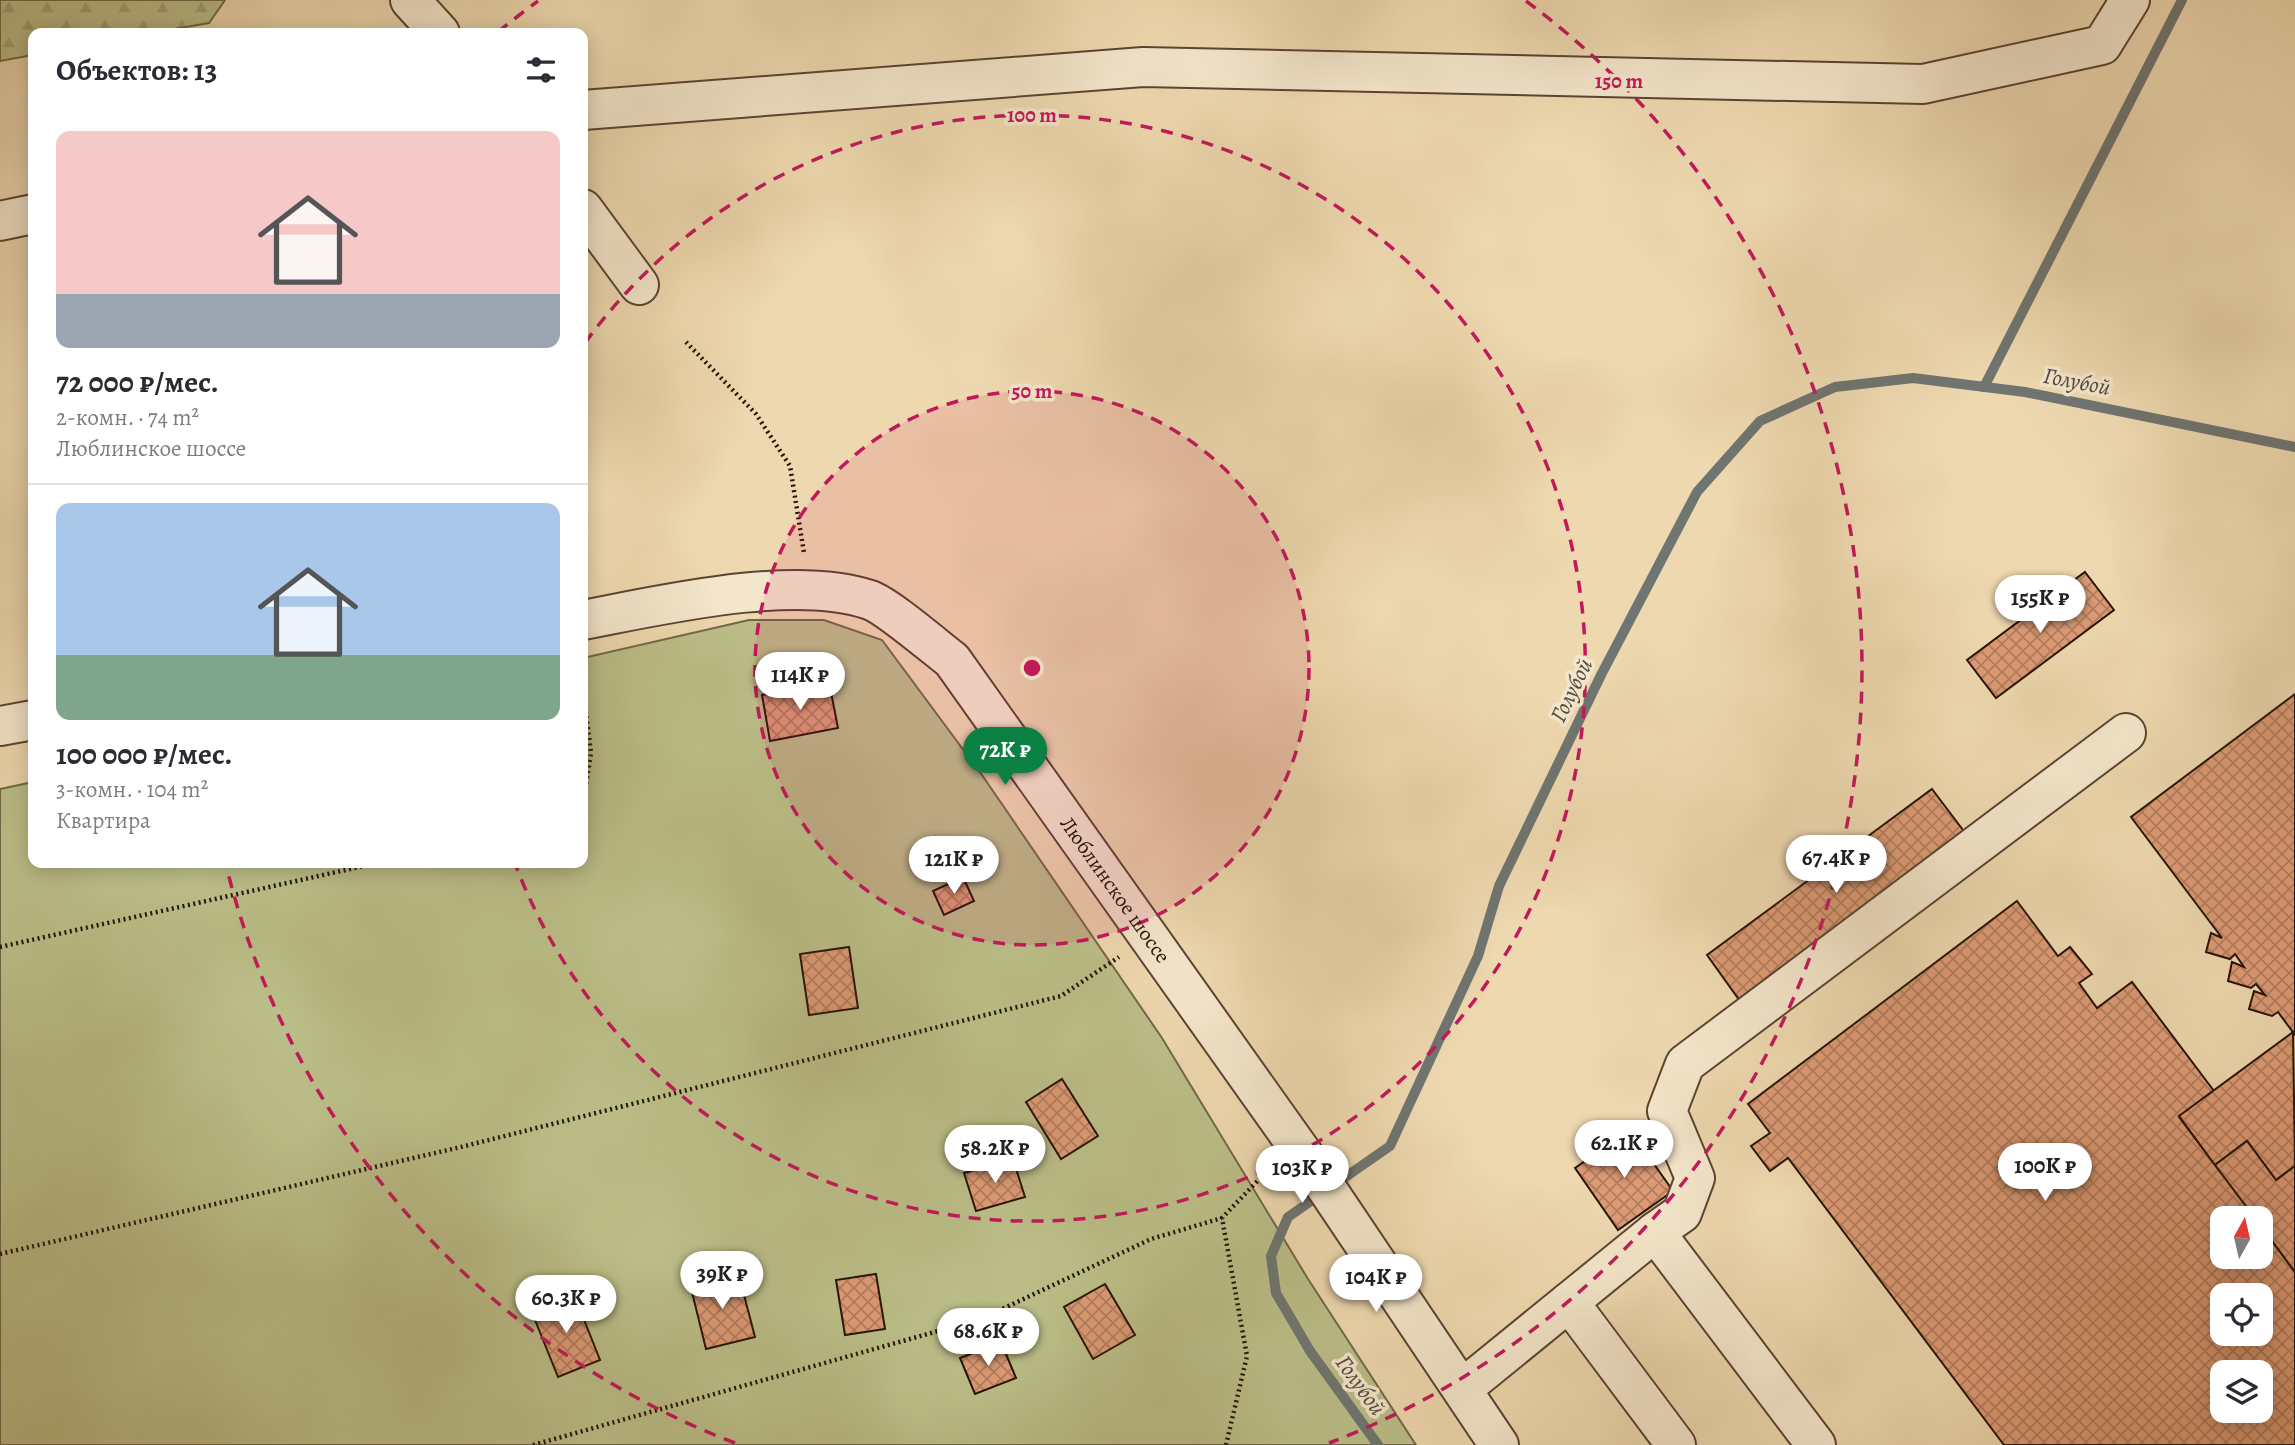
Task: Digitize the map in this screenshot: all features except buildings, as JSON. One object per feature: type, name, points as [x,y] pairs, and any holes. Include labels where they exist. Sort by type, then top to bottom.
[{"type":"street","points":[[410,0],[435,28]]},
{"type":"street","points":[[588,110],[1143,67],[1923,84],[2102,45],[2130,0]]},
{"type":"street","points":[[0,221],[28,215]]},
{"type":"street","points":[[588,216],[639,285]]},
{"type":"street","name":"Люблинское шоссе","points":[[588,619],[758,591],[815,591],[872,600],[952,660],[1339,1206],[1499,1445]]},
{"type":"street","points":[[0,726],[28,721]]},
{"type":"street","points":[[1462,1389],[1654,1232],[1682,1213],[1695,1178],[1667,1111],[1685,1064],[2126,733]]},
{"type":"street","points":[[1654,1232],[1816,1445]]},
{"type":"street","points":[[1569,1302],[1676,1445]]},
{"type":"path","points":[[685,342],[756,414],[790,466],[801,544],[815,591]]},
{"type":"path","points":[[588,729],[591,753],[588,772]]},
{"type":"path","points":[[0,947],[355,868]]},
{"type":"path","points":[[0,1254],[461,1147],[1061,996],[1149,937]]},
{"type":"path","points":[[533,1445],[981,1320],[1151,1239],[1222,1218],[1304,1156]]},
{"type":"path","points":[[1222,1218],[1247,1356],[1226,1445]]},
{"type":"green space","points":[[0,0],[225,0],[209,23],[180,28],[28,28],[28,56],[0,61]]},
{"type":"green space","points":[[749,620],[824,620],[882,640],[982,775],[1162,1038],[1308,1279],[1416,1445],[0,1445],[0,789],[28,783],[28,868],[588,868],[588,657]]},
{"type":"waterway","points":[[1984,387],[2182,0]]},
{"type":"waterway","name":"Голубой","points":[[1378,1445],[1310,1351],[1276,1293],[1271,1256],[1288,1217],[1390,1146],[1478,956],[1499,886],[1601,675],[1697,492],[1760,421],[1835,387],[1913,378],[2025,392],[2295,447]]}]
